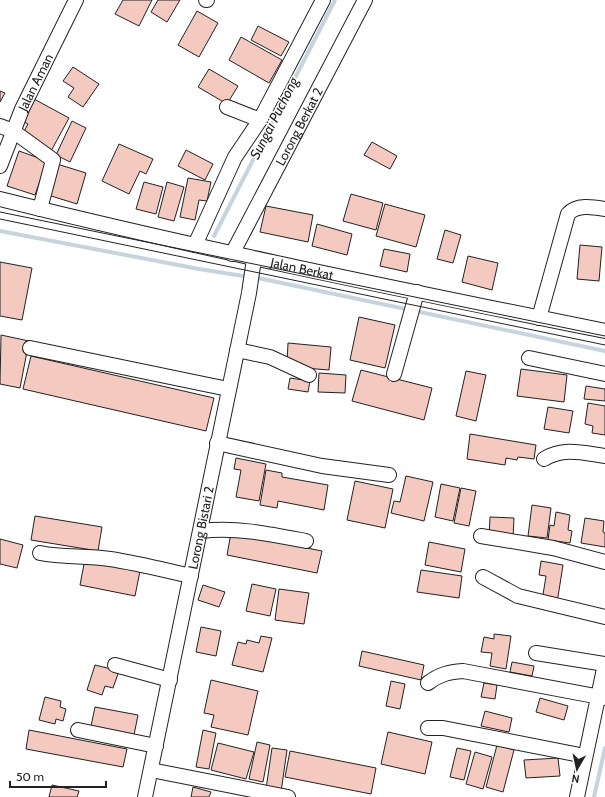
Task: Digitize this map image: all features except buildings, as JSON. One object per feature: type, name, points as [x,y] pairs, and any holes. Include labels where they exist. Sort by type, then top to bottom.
[{"type":"street","name":"Jalan Aman","points":[[0,166],[22,109],[76,0]]},
{"type":"street","points":[[195,245],[235,157],[260,120],[322,0]]},
{"type":"street","name":"Lorong Berkat 2","points":[[232,254],[365,0]]},
{"type":"street","points":[[227,107],[260,120]]},
{"type":"street","points":[[0,126],[13,131],[53,160],[40,209]]},
{"type":"street","name":"Jalan Berkat","points":[[0,199],[119,229],[232,254],[254,264],[413,303],[539,318],[605,332]]},
{"type":"street","points":[[539,318],[568,214],[572,209],[579,207],[605,209]]},
{"type":"street","name":"Lorong Bistari 2","points":[[145,797],[201,531],[254,264]]},
{"type":"street","points":[[394,374],[413,303]]},
{"type":"street","points":[[30,348],[228,389]]},
{"type":"street","points":[[236,350],[270,357],[309,375]]},
{"type":"street","points":[[529,358],[605,374]]},
{"type":"street","points":[[218,443],[322,466],[389,475]]},
{"type":"street","points":[[544,459],[555,453],[573,451],[605,456]]},
{"type":"street","points":[[201,531],[223,528],[246,530],[306,541]]},
{"type":"street","points":[[481,536],[553,548],[605,562]]},
{"type":"street","points":[[40,553],[58,556],[109,558],[191,576]]},
{"type":"street","points":[[483,577],[518,596],[605,617]]},
{"type":"street","points":[[536,653],[605,664],[602,697],[585,756],[577,797]]},
{"type":"street","points":[[115,665],[170,680]]},
{"type":"street","points":[[428,683],[442,674],[464,671],[602,697]]},
{"type":"street","points":[[428,728],[443,728],[585,756]]},
{"type":"street","points":[[78,730],[156,746]]},
{"type":"street","points":[[151,770],[288,797]]},
{"type":"waterway","name":"Sungai Puchong","points":[[214,236],[335,0]]},
{"type":"waterway","points":[[0,231],[199,269],[263,279],[605,351]]},
{"type":"waterway","points":[[594,797],[605,748]]},
{"type":"tram line","points":[[0,212],[605,336]]},
{"type":"tram line","points":[[0,219],[605,345]]}]
